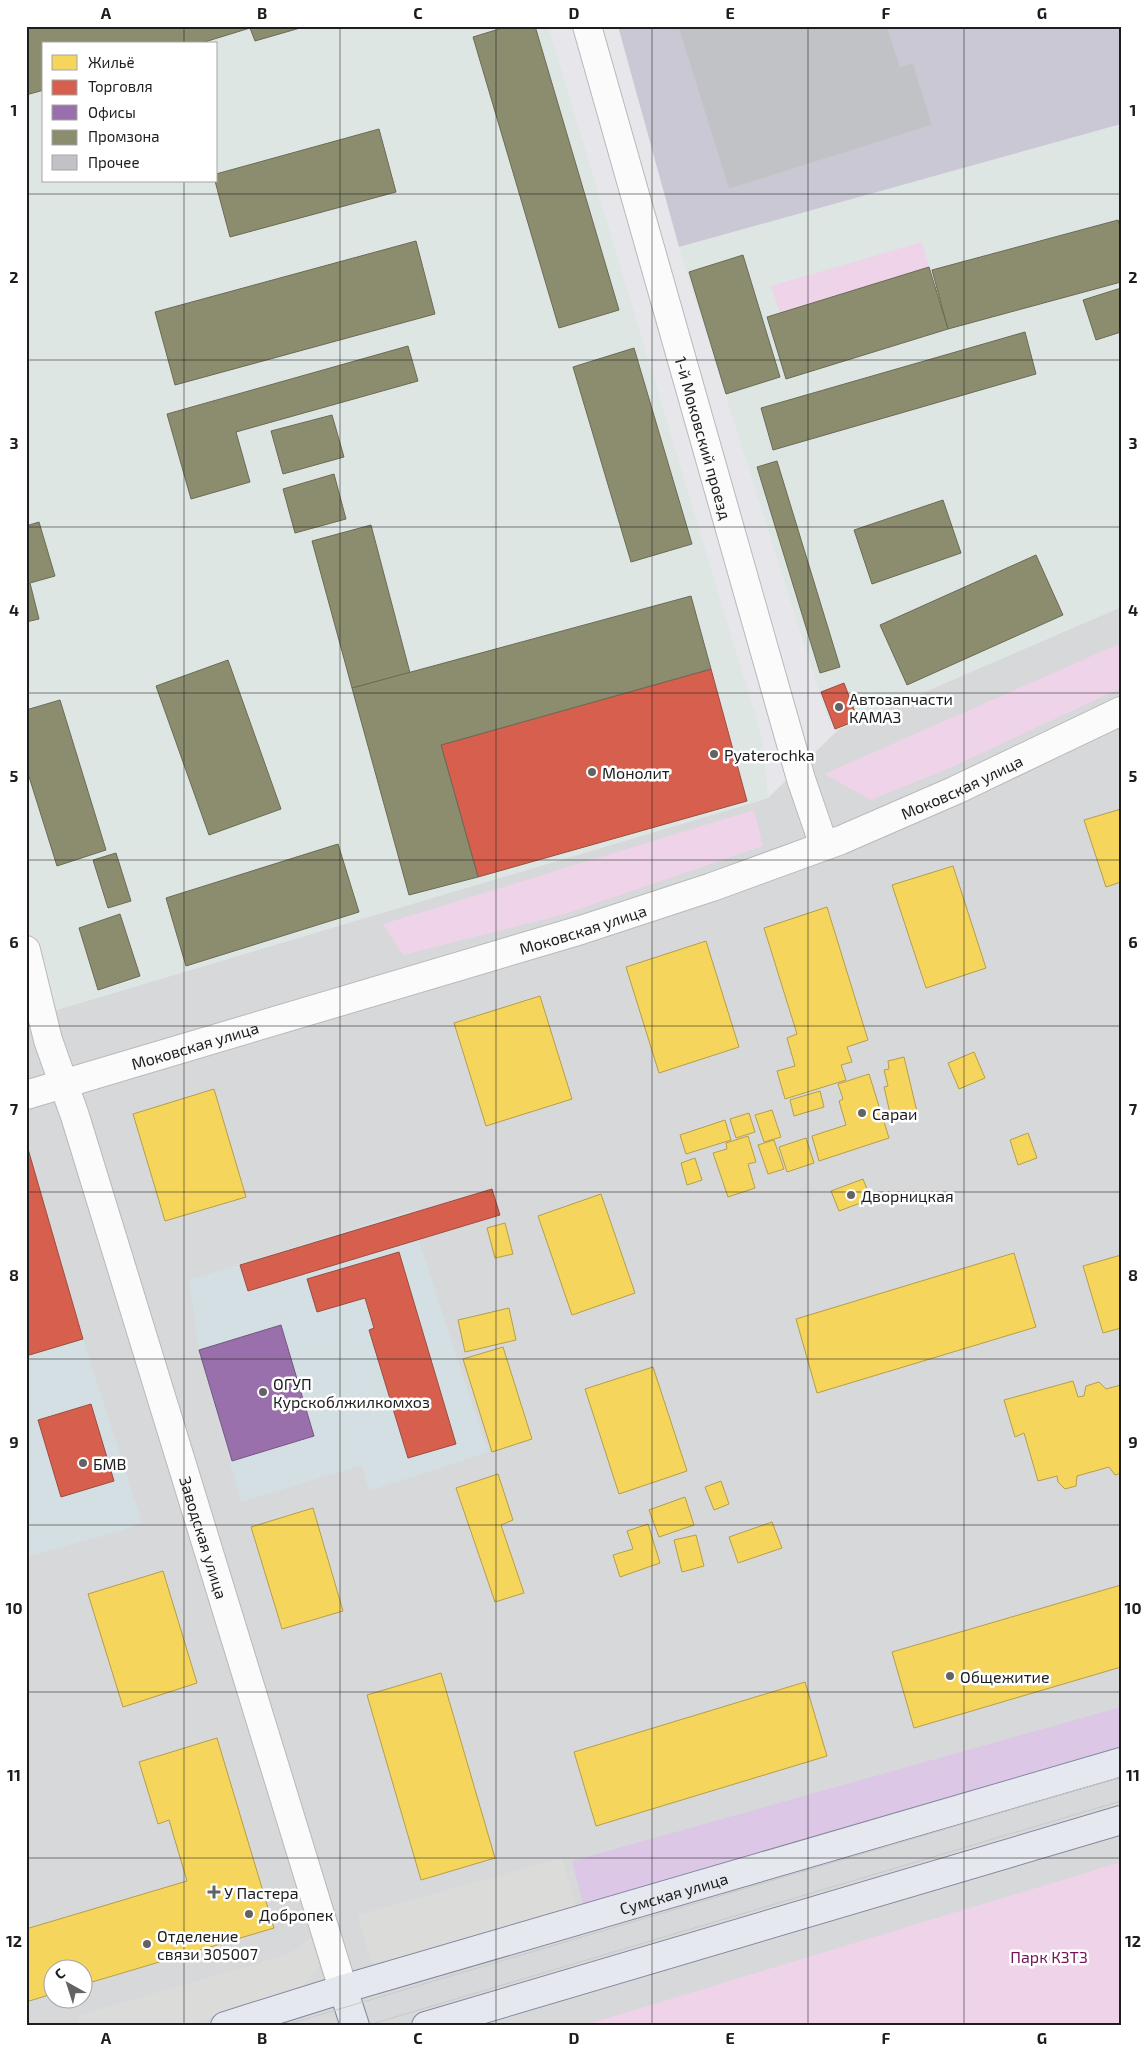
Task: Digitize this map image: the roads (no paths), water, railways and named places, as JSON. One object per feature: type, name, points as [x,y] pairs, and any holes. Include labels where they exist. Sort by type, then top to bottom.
[{"type":"main road","name":"Сумская улица","points":[[225,2026],[343,1989],[1121,1762]]},
{"type":"main road","points":[[426,2026],[1121,1820]]},
{"type":"main road","points":[[343,1989],[355,2026]]},
{"type":"street","name":"1-й Моковский проезд","points":[[587,26],[798,769],[824,846]]},
{"type":"street","name":"Моковская улица","points":[[26,1095],[581,930],[712,888],[824,846],[956,790],[1121,711]]},
{"type":"street","name":"Заводская улица","points":[[26,950],[48,1040],[80,1135],[343,1989]]},
{"type":"tram line","points":[[282,2026],[1121,1777]]},
{"type":"tram line","points":[[365,2026],[1121,1801]]},
{"type":"place","name":"Автозапчасти КАМАЗ","points":[[839,707]]},
{"type":"place","name":"Pyaterochka","points":[[714,754]]},
{"type":"place","name":"Монолит","points":[[592,772]]},
{"type":"place","name":"Сараи","points":[[862,1113]]},
{"type":"place","name":"Дворницкая","points":[[851,1195]]},
{"type":"place","name":"ОГУП Курскоблжилкомхоз","points":[[263,1392]]},
{"type":"place","name":"БМВ","points":[[83,1463]]},
{"type":"place","name":"Общежитие","points":[[950,1676]]},
{"type":"place","name":"У Пастера","points":[[214,1892]]},
{"type":"place","name":"Добропек","points":[[249,1914]]},
{"type":"place","name":"Отделение связи 305007","points":[[147,1944]]},
{"type":"park label","name":"Парк КЗТЗ","points":[[1049,1956]]}]
